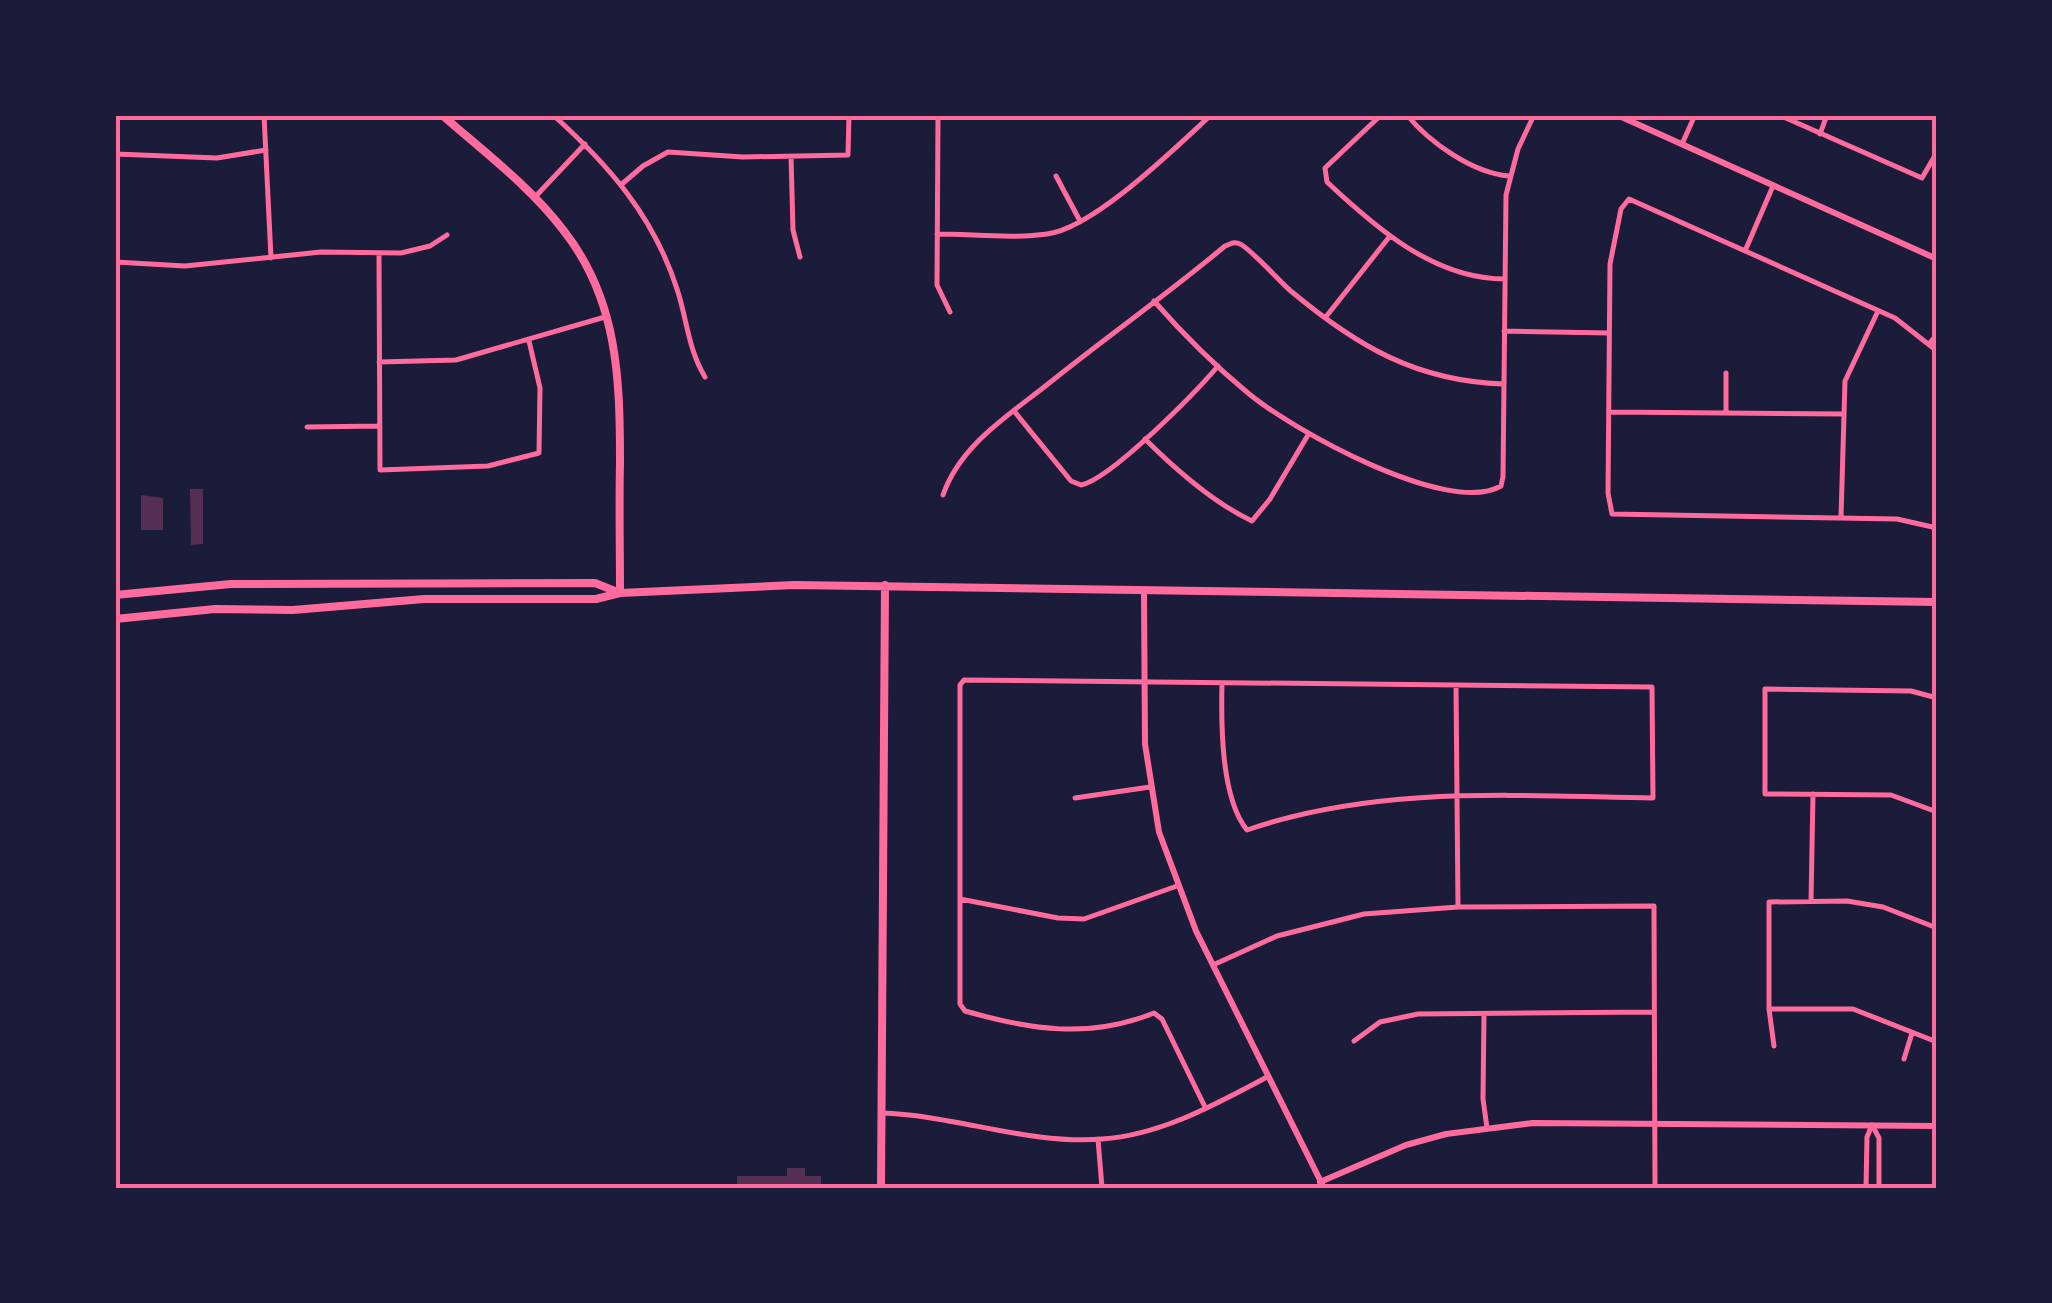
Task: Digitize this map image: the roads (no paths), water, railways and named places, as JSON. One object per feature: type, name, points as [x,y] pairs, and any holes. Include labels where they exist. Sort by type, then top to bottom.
[{"type":"main road","points":[[442,115],[535,196],[574,244],[597,285],[608,316],[620,389],[620,593]]},
{"type":"main road","points":[[115,595],[232,584],[595,583],[620,593]]},
{"type":"main road","points":[[115,619],[215,609],[292,610],[424,599],[596,600],[620,593],[794,584],[1937,602]]},
{"type":"main road","points":[[881,1188],[885,585]]},
{"type":"street","points":[[264,115],[272,258]]},
{"type":"street","points":[[554,115],[586,144],[647,218],[665,255],[696,362],[705,377]]},
{"type":"street","points":[[622,184],[668,152],[848,155],[849,115]]},
{"type":"street","points":[[938,115],[938,293],[950,312]]},
{"type":"street","points":[[937,234],[1047,234],[1080,221],[1120,193],[1211,115]]},
{"type":"street","points":[[1381,115],[1326,168],[1327,182],[1390,236],[1434,262],[1492,279],[1505,279]]},
{"type":"street","points":[[1407,115],[1464,161],[1509,176]]},
{"type":"street","points":[[1154,301],[1249,394],[1308,435],[1414,482],[1457,491],[1492,491],[1501,486],[1509,176],[1534,115]]},
{"type":"street","points":[[1618,115],[1937,260]]},
{"type":"street","points":[[1682,144],[1695,115]]},
{"type":"street","points":[[1778,115],[1922,178],[1937,152]]},
{"type":"street","points":[[1820,134],[1827,115]]},
{"type":"street","points":[[535,196],[586,144]]},
{"type":"street","points":[[115,154],[217,158],[266,150]]},
{"type":"street","points":[[791,156],[792,230],[800,257]]},
{"type":"street","points":[[1056,176],[1080,221]]},
{"type":"street","points":[[1746,252],[1773,186]]},
{"type":"street","points":[[1937,351],[1896,318],[1629,200],[1621,208],[1610,264],[1608,493],[1612,514],[1896,519],[1937,528]]},
{"type":"street","points":[[115,262],[185,266],[320,252],[378,254],[430,246],[447,234]]},
{"type":"street","points":[[1325,318],[1390,236]]},
{"type":"street","points":[[943,495],[971,448],[1154,301],[1234,243],[1245,246],[1274,276],[1356,342],[1438,376],[1504,384]]},
{"type":"street","points":[[378,254],[380,470],[488,466],[539,453],[540,388],[530,341]]},
{"type":"street","points":[[1841,517],[1845,381],[1878,311]]},
{"type":"street","points":[[379,362],[456,360],[608,316]]},
{"type":"street","points":[[1504,331],[1610,333]]},
{"type":"street","points":[[1930,344],[1937,334]]},
{"type":"street","points":[[1014,411],[1072,481],[1081,486],[1092,482],[1145,439],[1194,395],[1218,366]]},
{"type":"street","points":[[1726,373],[1726,413]]},
{"type":"street","points":[[1610,412],[1842,414]]},
{"type":"street","points":[[307,427],[379,426]]},
{"type":"street","points":[[1145,439],[1181,473],[1252,521],[1308,435]]},
{"type":"street","points":[[1080,494],[1081,486]]},
{"type":"street","points":[[1144,592],[1143,682],[1150,787],[1159,832],[1177,886],[1213,965],[1322,1185],[1406,1145],[1532,1123],[1937,1126]]},
{"type":"street","points":[[1205,1108],[1162,1019],[1154,1013],[1095,1031],[1028,1026],[965,1011],[960,1004],[960,686],[964,680],[1143,682],[1222,683],[1456,686],[1652,688],[1653,798],[1458,796],[1349,806],[1279,819],[1248,830],[1236,816],[1227,768],[1222,683]]},
{"type":"street","points":[[1456,686],[1458,906]]},
{"type":"street","points":[[1937,698],[1910,691],[1766,688],[1766,794],[1892,795],[1937,812]]},
{"type":"street","points":[[1075,798],[1150,787]]},
{"type":"street","points":[[1811,901],[1814,794]]},
{"type":"street","points":[[960,899],[1072,920],[1098,916],[1177,886]]},
{"type":"street","points":[[1774,1046],[1768,1009],[1770,902],[1883,906],[1937,928]]},
{"type":"street","points":[[1213,965],[1277,936],[1322,922],[1393,910],[1458,906],[1654,906],[1656,1188]]},
{"type":"street","points":[[1768,1009],[1853,1008],[1937,1042]]},
{"type":"street","points":[[1354,1040],[1380,1022],[1418,1014],[1654,1012]]},
{"type":"street","points":[[1484,1014],[1486,1128]]},
{"type":"street","points":[[1904,1059],[1912,1032]]},
{"type":"street","points":[[881,1113],[936,1116],[1036,1136],[1098,1140],[1164,1126],[1267,1078]]},
{"type":"street","points":[[1866,1188],[1867,1137],[1872,1125]]},
{"type":"street","points":[[1872,1125],[1879,1138],[1879,1188]]},
{"type":"street","points":[[1098,1140],[1102,1188]]},
{"type":"street","points":[[1866,1171],[1879,1171]]}]
